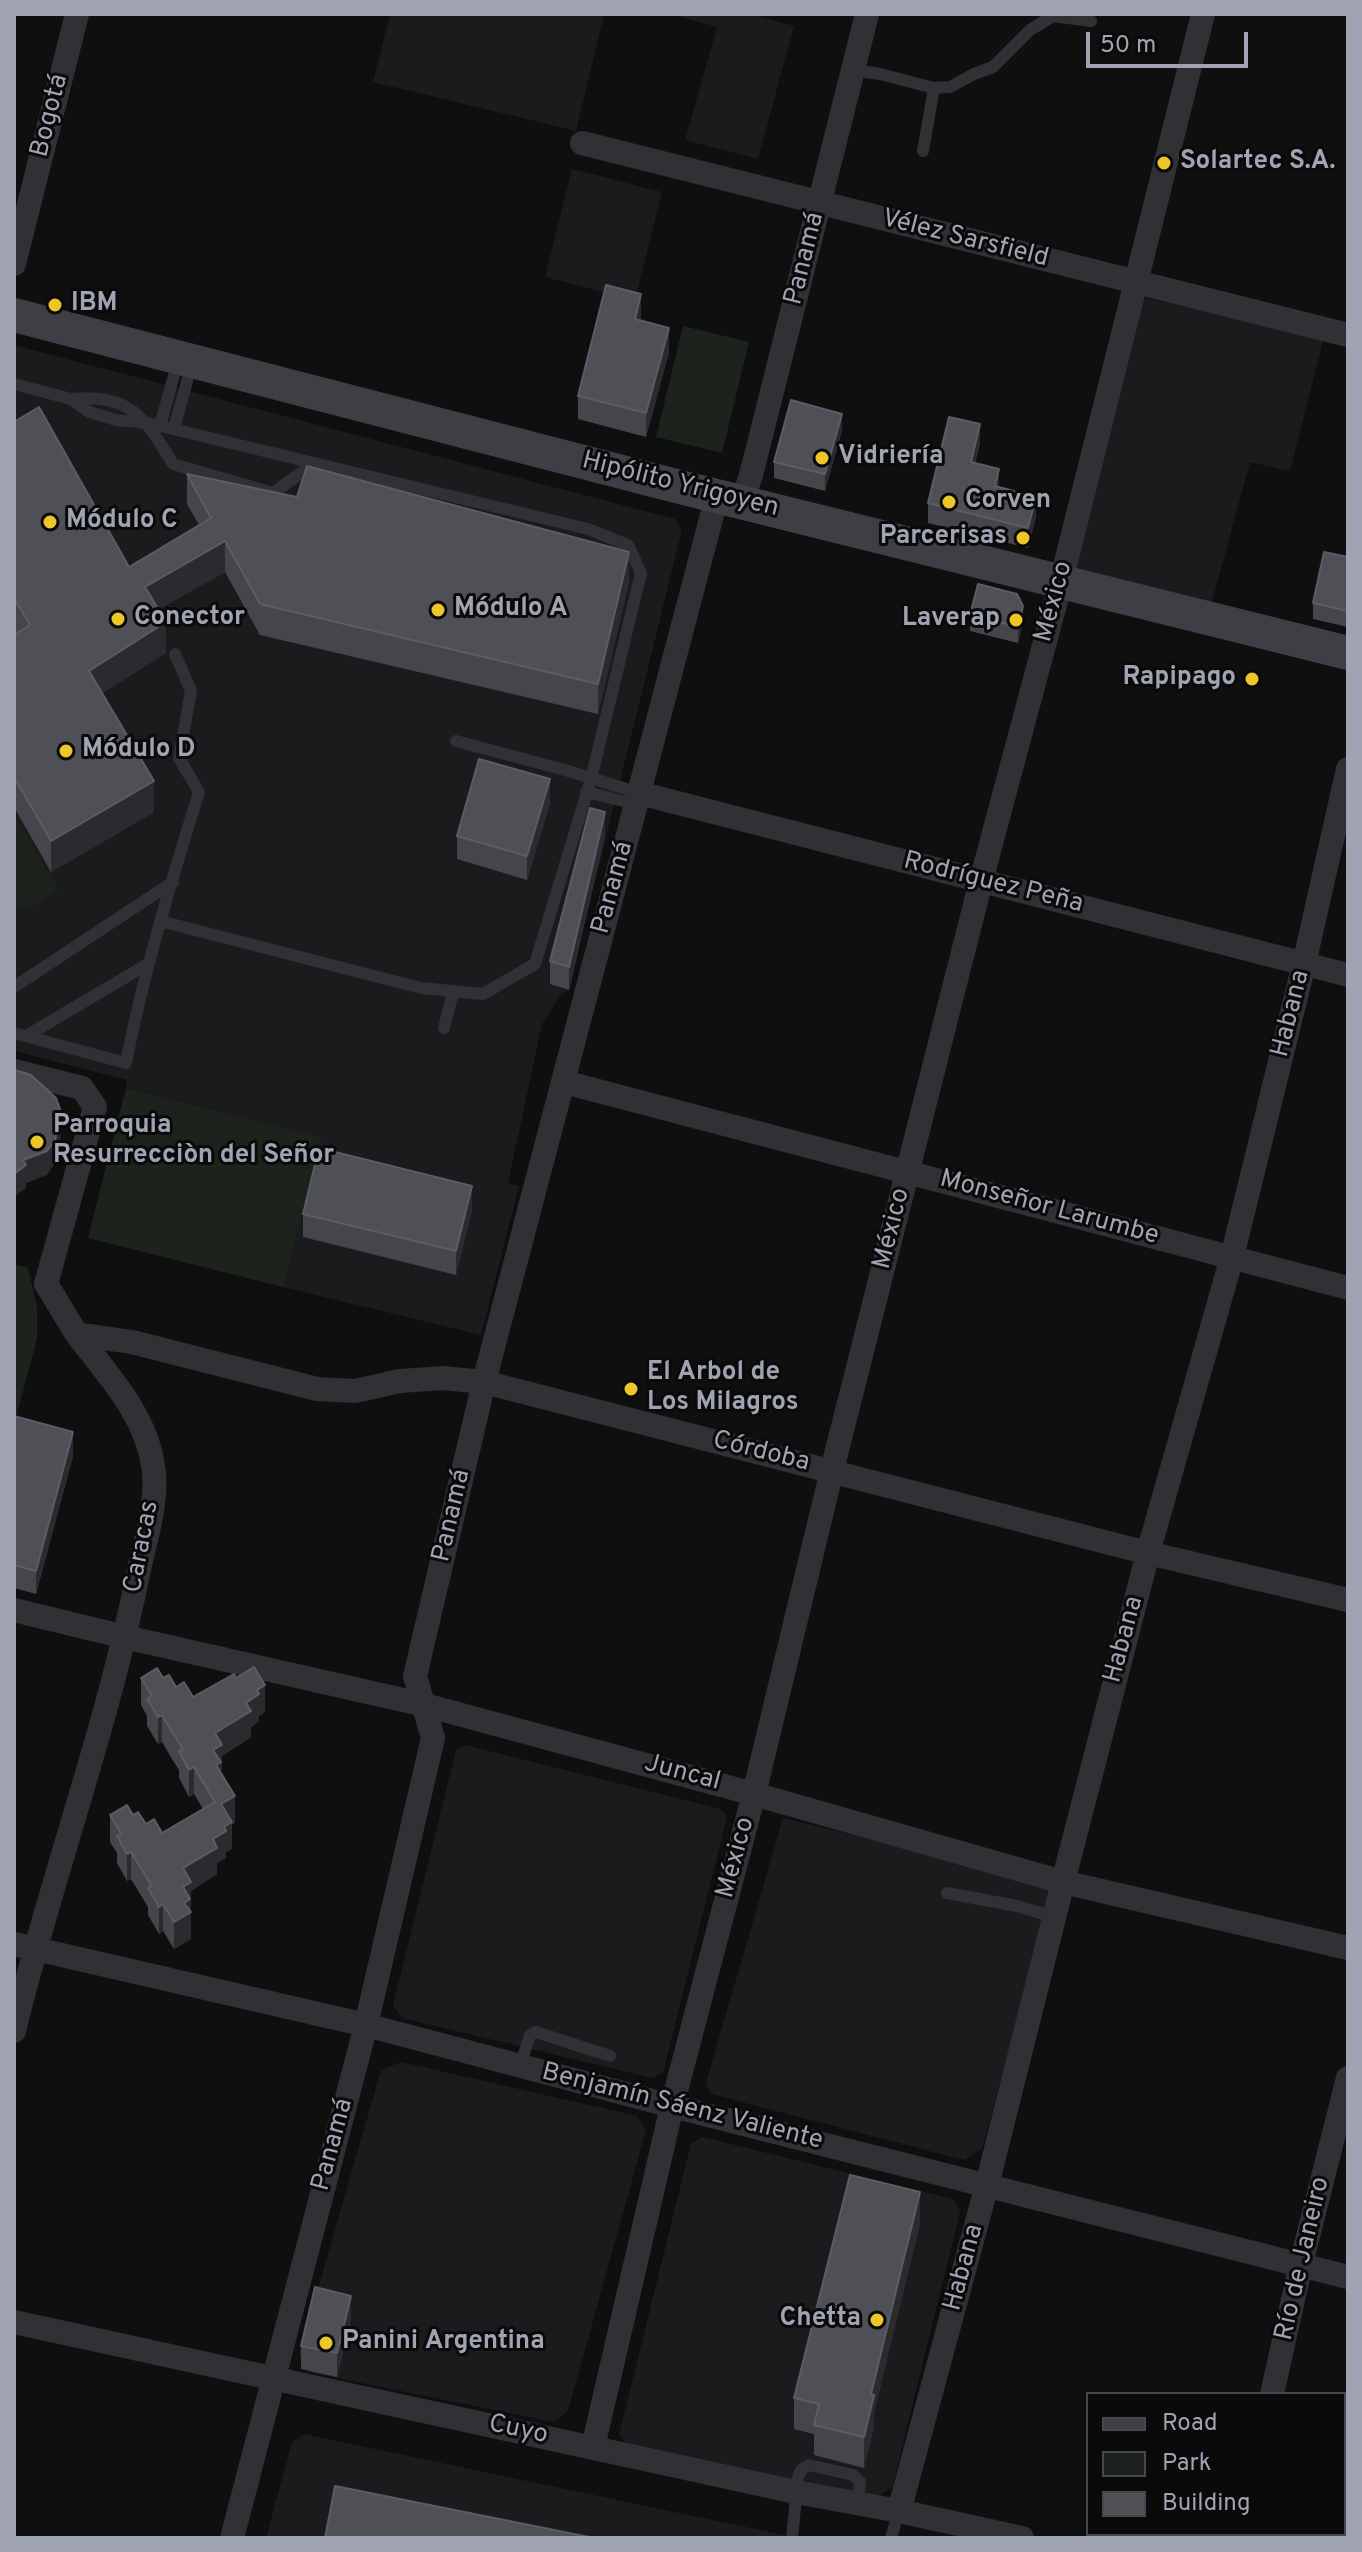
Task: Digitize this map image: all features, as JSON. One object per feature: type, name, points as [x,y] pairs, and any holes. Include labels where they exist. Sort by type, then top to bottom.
[{"type":"street","name":"Bogotá","points":[[14,264],[77,14]]},
{"type":"street","name":"Panamá","points":[[232,2538],[366,2025],[433,1738],[415,1676],[484,1382],[637,798],[729,499],[755,460],[867,14]]},
{"type":"street","name":"México","points":[[593,2447],[672,2106],[754,1794],[907,1172],[1061,582],[1203,14]]},
{"type":"street","name":"Vélez Sarsfield","points":[[582,143],[1348,335]]},
{"type":"street","name":"Hipólito Yrigoyen","points":[[14,315],[729,499],[1348,653]]},
{"type":"street","name":"Habana","points":[[899,2511],[987,2185],[1148,1553],[1232,1257],[1348,769]]},
{"type":"street","name":"Rodríguez Peña","points":[[637,798],[981,881],[1348,975]]},
{"type":"street","name":"Caracas","points":[[14,1071],[82,1088],[95,1107],[46,1284],[77,1334],[130,1406],[146,1439],[153,1466],[154,1493],[125,1637],[24,1946],[14,2031]]},
{"type":"street","name":"Monseñor Larumbe","points":[[564,1082],[1348,1288]]},
{"type":"street","name":"Córdoba","points":[[77,1334],[132,1342],[317,1389],[355,1391],[400,1381],[443,1378],[484,1382],[1148,1553],[1348,1600]]},
{"type":"street","name":"Juncal","points":[[14,1610],[425,1705],[1063,1882],[1348,1948]]},
{"type":"street","points":[[14,1963],[24,1946]]},
{"type":"street","name":"Benjamín Sáenz Valiente","points":[[24,1946],[366,2025],[1348,2277]]},
{"type":"street","name":"Río de Janeiro","points":[[1272,2392],[1348,2078]]},
{"type":"street","name":"Cuyo","points":[[14,2322],[1022,2538]]},
{"type":"lane","points":[[853,70],[934,88],[950,87],[993,67],[1030,30],[1053,16],[1091,21]]},
{"type":"lane","points":[[923,151],[934,88]]},
{"type":"lane","points":[[154,424],[185,360]]},
{"type":"lane","points":[[174,429],[185,360]]},
{"type":"lane","points":[[14,384],[71,399],[91,398],[120,405],[154,424],[588,529],[628,545],[641,573],[591,779],[535,964],[483,994],[453,992],[421,988],[160,921]]},
{"type":"lane","points":[[154,424],[173,464],[273,493],[315,463]]},
{"type":"lane","points":[[20,1034],[126,1063],[148,964],[199,792],[179,758],[191,691],[175,654]]},
{"type":"lane","points":[[456,741],[591,779],[637,798]]},
{"type":"lane","points":[[586,792],[637,798]]},
{"type":"lane","points":[[14,987],[173,882]]},
{"type":"lane","points":[[20,1034],[148,964]]},
{"type":"lane","points":[[444,1028],[453,992]]},
{"type":"lane","points":[[947,1893],[1017,1906],[1054,1917]]},
{"type":"lane","points":[[520,2066],[530,2035],[536,2032],[610,2056]]},
{"type":"lane","points":[[792,2538],[796,2492]]},
{"type":"lane","points":[[891,2538],[899,2511]]},
{"type":"shaded area","points":[[390,14],[604,14],[576,131],[373,82]]},
{"type":"shaded area","points":[[670,14],[749,14],[794,26],[758,159],[685,140],[717,27]]},
{"type":"shaded area","points":[[572,169],[662,192],[635,300],[545,277]]},
{"type":"shaded area","points":[[1141,297],[1324,337],[1290,471],[1250,462],[1211,605],[1081,570],[1076,565]]},
{"type":"shaded area","points":[[14,345],[675,519],[682,530],[568,991],[562,993],[542,1024],[508,1183],[519,1186],[481,1335],[283,1287],[321,1137],[126,1088],[127,1080],[14,1051]]},
{"type":"shaded area","points":[[465,1745],[721,1809],[727,1817],[663,2072],[652,2078],[402,2018],[393,2006],[456,1750]]},
{"type":"shaded area","points":[[783,1818],[1045,1882],[1051,1895],[982,2149],[964,2160],[711,2094],[706,2083]]},
{"type":"shaded area","points":[[401,2062],[637,2116],[646,2130],[568,2411],[553,2422],[308,2372],[299,2355],[381,2070]]},
{"type":"shaded area","points":[[702,2137],[953,2199],[960,2212],[892,2488],[877,2496],[627,2445],[619,2434],[691,2144]]},
{"type":"shaded area","points":[[304,2434],[798,2538],[266,2538],[292,2442]]},
{"type":"green space","points":[[683,326],[749,342],[722,453],[656,437]]},
{"type":"green space","points":[[14,815],[59,890],[29,909],[14,905]]},
{"type":"green space","points":[[126,1088],[322,1137],[283,1287],[88,1238]]},
{"type":"green space","points":[[14,1264],[28,1268],[37,1307],[37,1339],[14,1425]]},
{"type":"building","points":[[606,285],[641,294],[635,319],[669,328],[646,413],[578,396]]},
{"type":"building","points":[[791,400],[842,414],[825,474],[774,462]]},
{"type":"building","points":[[39,407],[129,567],[211,518],[187,474],[297,497],[307,466],[629,552],[598,684],[260,604],[225,541],[145,587],[166,622],[89,671],[154,781],[51,841],[14,777],[14,635],[30,625],[14,598],[14,422]]},
{"type":"building","points":[[949,417],[980,424],[971,462],[999,469],[995,486],[1036,497],[1028,528],[928,503]]},
{"type":"building","points":[[1324,552],[1348,557],[1348,611],[1313,603]]},
{"type":"building","points":[[978,584],[1017,594],[1023,606],[1018,627],[970,615]]},
{"type":"building","points":[[479,759],[550,779],[527,856],[457,836]]},
{"type":"building","points":[[590,808],[605,812],[569,967],[550,961]]},
{"type":"building","name":"Parroquia Resurrecciòn del Señor","points":[[15,1070],[31,1075],[56,1098],[61,1112],[55,1140],[47,1151],[23,1160],[26,1165],[14,1174]]},
{"type":"building","points":[[319,1148],[472,1186],[456,1251],[303,1214]]},
{"type":"building","points":[[14,1416],[73,1432],[36,1571],[14,1565]]},
{"type":"building","points":[[254,1667],[265,1685],[257,1690],[259,1694],[246,1703],[251,1711],[215,1733],[222,1745],[213,1750],[221,1762],[216,1765],[235,1796],[221,1804],[232,1822],[224,1827],[226,1831],[213,1839],[217,1848],[183,1868],[191,1882],[183,1887],[190,1899],[184,1903],[191,1912],[174,1922],[163,1904],[159,1907],[148,1888],[152,1886],[131,1852],[127,1854],[117,1836],[121,1833],[110,1815],[127,1805],[133,1815],[138,1812],[146,1824],[154,1819],[162,1833],[215,1802],[194,1767],[189,1770],[179,1751],[183,1749],[162,1715],[158,1717],[147,1699],[152,1696],[141,1678],[157,1668],[163,1678],[169,1675],[176,1687],[184,1682],[193,1697],[234,1674],[236,1678]]},
{"type":"building","points":[[850,2175],[920,2192],[871,2394],[874,2395],[864,2437],[814,2425],[819,2404],[794,2398]]},
{"type":"building","points":[[315,2287],[351,2296],[337,2353],[301,2346]]},
{"type":"building","points":[[1346,2406],[1348,2407],[1346,2440]]},
{"type":"building","points":[[1348,2475],[1348,2538],[1325,2538],[1346,2536]]},
{"type":"building","points":[[335,2486],[594,2538],[325,2538]]},
{"type":"place","name":"Solartec S.A.","points":[[1164,163]]},
{"type":"place","name":"IBM","points":[[55,305]]},
{"type":"place","name":"Vidriería","points":[[822,458]]},
{"type":"place","name":"Corven","points":[[949,502]]},
{"type":"place","name":"Módulo C","points":[[50,522]]},
{"type":"place","name":"Parcerisas","points":[[1023,538]]},
{"type":"place","name":"Módulo A","points":[[438,610]]},
{"type":"place","name":"Conector","points":[[118,619]]},
{"type":"place","name":"Laverap","points":[[1016,620]]},
{"type":"place","name":"Rapipago","points":[[1252,679]]},
{"type":"place","name":"Módulo D","points":[[66,751]]},
{"type":"place","name":"Parroquia Resurrecciòn del Señor","points":[[37,1142]]},
{"type":"place","name":"El Arbol de Los Milagros","points":[[631,1389]]},
{"type":"place","name":"Chetta","points":[[877,2320]]},
{"type":"place","name":"Panini Argentina","points":[[326,2343]]}]
